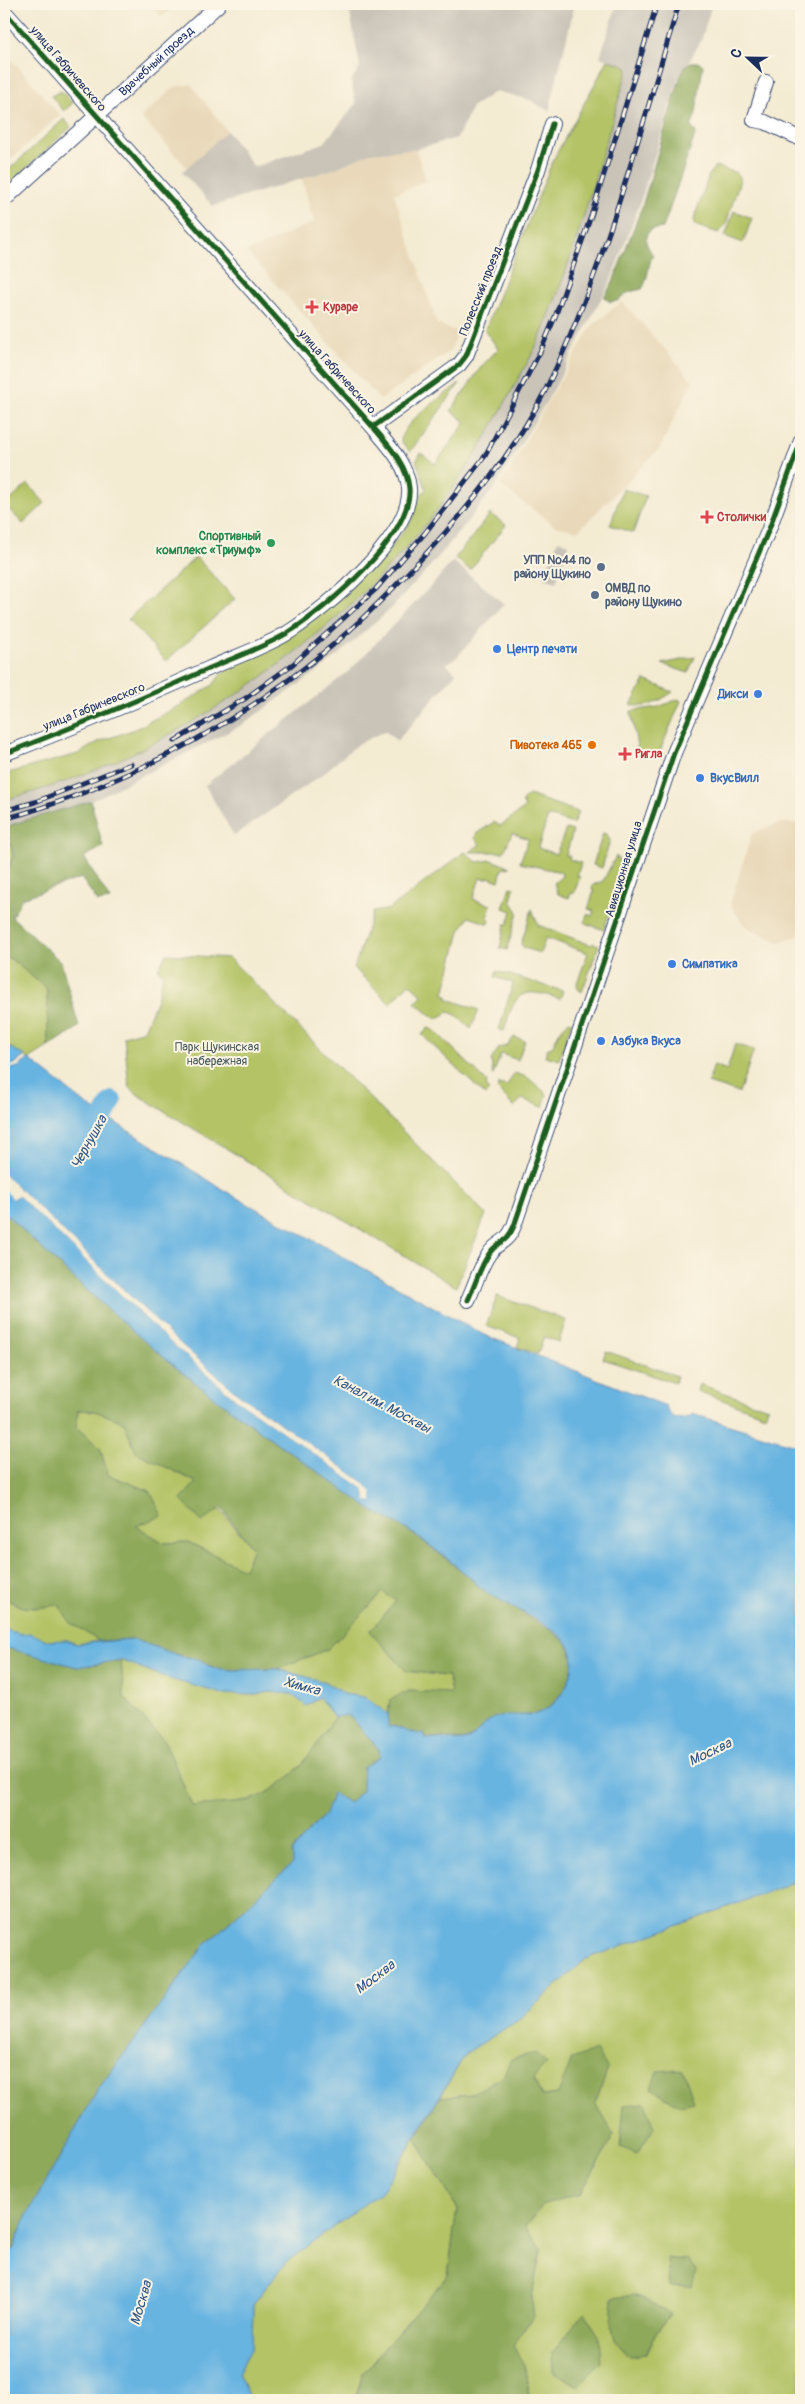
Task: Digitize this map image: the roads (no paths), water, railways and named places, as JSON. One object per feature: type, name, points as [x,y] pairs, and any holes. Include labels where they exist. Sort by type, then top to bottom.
[{"type":"street","name":"Врачебный проезд","points":[[4,200],[220,4]]},
{"type":"street","name":"улица Габричевского","points":[[4,12],[373,427],[402,465],[408,481],[409,501],[394,533],[354,579],[289,632],[95,719],[4,754]]},
{"type":"street","points":[[766,82],[754,120],[765,122],[801,139]]},
{"type":"street","name":"Полесский проезд","points":[[373,427],[459,365],[466,356],[538,170],[552,124]]},
{"type":"street","name":"Авиационная улица","points":[[468,1300],[488,1256],[493,1249],[506,1240],[514,1226],[674,753],[698,691],[769,529],[801,441]]},
{"type":"water","points":[[4,1044],[25,1056],[16,1063],[4,1067]]},
{"type":"water","points":[[29,1059],[90,1107],[237,1198],[484,1335],[666,1406],[673,1417],[681,1419],[693,1414],[801,1447],[801,1880],[586,1959],[517,2021],[466,2053],[382,2191],[285,2263],[253,2304],[252,2347],[238,2373],[250,2400],[4,2400],[4,2271],[27,2215],[99,2088],[203,1947],[293,1863],[292,1851],[325,1814],[333,1793],[349,1803],[362,1791],[363,1767],[380,1757],[379,1749],[349,1715],[334,1717],[319,1697],[307,1706],[291,1694],[270,1692],[256,1695],[223,1694],[170,1679],[121,1660],[77,1667],[4,1647],[4,1629],[21,1634],[30,1633],[49,1641],[67,1640],[76,1644],[132,1639],[181,1656],[199,1659],[212,1668],[233,1670],[277,1669],[325,1682],[344,1694],[364,1697],[388,1714],[388,1727],[397,1727],[418,1734],[424,1733],[426,1739],[464,1740],[473,1736],[490,1720],[499,1716],[528,1715],[547,1709],[562,1694],[567,1684],[573,1663],[572,1653],[568,1644],[552,1630],[485,1591],[468,1575],[422,1540],[398,1524],[374,1512],[210,1394],[117,1317],[4,1212],[4,1190],[13,1199],[18,1195],[167,1339],[236,1399],[364,1489],[367,1500],[372,1502],[363,1482],[238,1394],[170,1335],[4,1174],[4,1071],[18,1067]]},
{"type":"waterway","name":"Чернушка","points":[[91,1139],[112,1101]]},
{"type":"railway","points":[[175,741],[246,698],[293,664],[375,590],[425,533],[485,456],[541,350],[555,317],[591,216],[657,4]]},
{"type":"railway","points":[[4,819],[87,791],[128,774],[208,733],[283,684],[331,647],[384,597],[422,558],[474,499],[505,458],[545,391],[586,298],[620,200],[679,4]]},
{"type":"railway","points":[[4,811],[35,802],[131,764]]},
{"type":"place","name":"Кураре","points":[[312,307]]},
{"type":"place","name":"Столички","points":[[707,517]]},
{"type":"place","name":"Спортивный комплекс «Триумф»","points":[[271,543]]},
{"type":"place","name":"УПП №44 по району Щукино","points":[[601,567]]},
{"type":"place","name":"ОМВД по району Щукино","points":[[595,595]]},
{"type":"place","name":"Центр печати","points":[[497,649]]},
{"type":"place","name":"Дикси","points":[[758,694]]},
{"type":"place","name":"Пивотека 465","points":[[592,745]]},
{"type":"place","name":"Ригла","points":[[625,754]]},
{"type":"place","name":"ВкусВилл","points":[[700,778]]},
{"type":"place","name":"Симпатика","points":[[672,964]]},
{"type":"place","name":"Азбука Вкуса","points":[[601,1041]]},
{"type":"park label","name":"Парк Щукинская набережная","points":[[217,1054]]},
{"type":"water label","name":"Канал им. Москвы","points":[[382,1404]]},
{"type":"water label","name":"Химка","points":[[302,1686]]},
{"type":"water label","name":"Москва","points":[[710,1752]]},
{"type":"water label","name":"Москва","points":[[375,1977]]},
{"type":"water label","name":"Москва","points":[[141,2303]]}]
